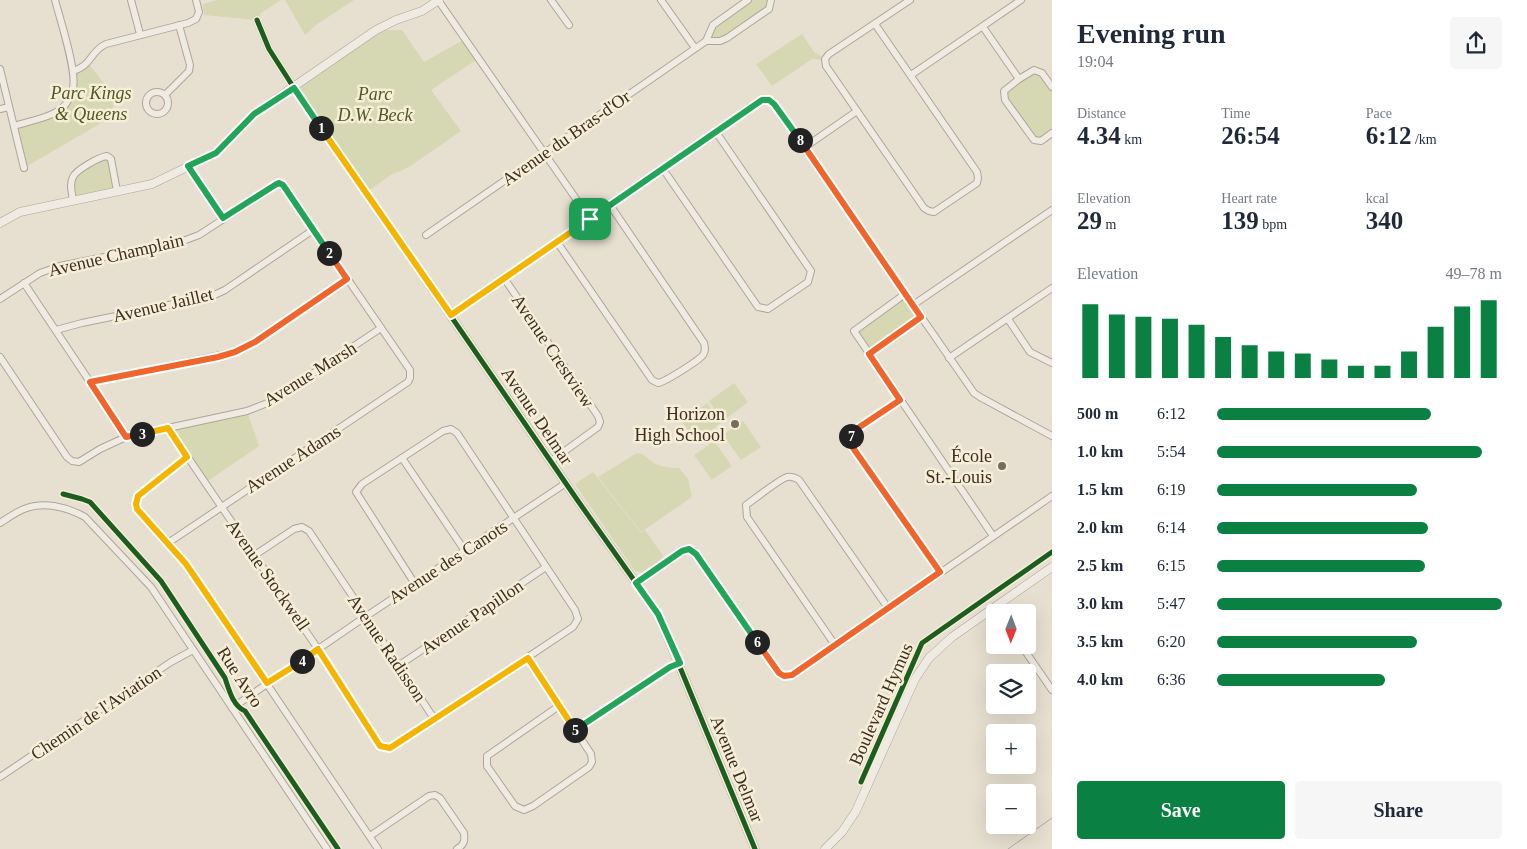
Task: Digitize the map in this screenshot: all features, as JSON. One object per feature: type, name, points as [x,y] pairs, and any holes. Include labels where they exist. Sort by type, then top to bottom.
[{"type":"street","points":[[14,126],[63,108],[74,88],[73,70],[55,0]]},
{"type":"street","points":[[131,0],[140,34]]},
{"type":"street","points":[[73,70],[88,63],[99,47],[106,44],[188,23],[196,19],[199,12],[196,0]]},
{"type":"street","points":[[0,224],[20,212],[152,184],[216,153],[254,114],[376,30],[396,20],[422,11],[439,0],[590,219]]},
{"type":"street","points":[[551,0],[569,25]]},
{"type":"street","points":[[661,0],[695,48]]},
{"type":"street","name":"Avenue du Bras-d'Or","points":[[706,41],[713,25],[748,0]]},
{"type":"street","name":"Avenue du Bras-d'Or","points":[[426,235],[695,48],[706,41],[720,41],[727,38],[769,9],[771,0]]},
{"type":"street","points":[[875,24],[977,172],[977,183],[934,212],[924,208],[826,66],[826,59],[829,54],[910,0]]},
{"type":"street","points":[[911,75],[1021,0]]},
{"type":"street","name":"Avenue Delmar","points":[[257,20],[269,49],[294,88],[658,614],[756,849]]},
{"type":"street","points":[[165,95],[189,71],[190,65],[179,25]]},
{"type":"street","points":[[983,27],[1019,79]]},
{"type":"street","points":[[0,69],[24,168]]},
{"type":"street","points":[[1052,87],[1042,73],[1034,70],[1004,91],[1005,100],[1034,140],[1041,141],[1052,133]]},
{"type":"street","points":[[451,315],[762,100],[769,100],[774,104],[974,393],[1052,436]]},
{"type":"street","points":[[0,109],[9,107]]},
{"type":"street","points":[[804,147],[857,111]]},
{"type":"street","points":[[663,169],[758,307],[768,309],[789,296],[808,282],[811,271],[716,132]]},
{"type":"street","points":[[73,200],[72,178],[76,173],[101,157],[106,156],[110,159],[117,191]]},
{"type":"street","points":[[188,166],[223,218]]},
{"type":"street","name":"Avenue Champlain","points":[[0,299],[40,273],[60,266],[183,242],[199,235],[279,183],[283,185],[313,230]]},
{"type":"street","points":[[557,242],[652,380],[664,383],[677,374],[702,356],[705,350],[704,343],[610,205]]},
{"type":"street","points":[[913,305],[1052,210]]},
{"type":"street","points":[[313,230],[381,328]]},
{"type":"street","name":"Avenue Jaillet","points":[[56,330],[212,296],[225,290],[313,230]]},
{"type":"street","name":"Avenue Crestview","points":[[504,278],[598,416],[600,422],[598,427],[551,461]]},
{"type":"street","points":[[90,382],[235,352],[255,342],[347,279]]},
{"type":"street","points":[[24,283],[126,437]]},
{"type":"street","points":[[949,358],[1052,288]]},
{"type":"street","points":[[905,294],[854,330],[994,536]]},
{"type":"street","points":[[869,354],[921,317]]},
{"type":"street","points":[[1008,319],[1030,352],[1052,363]]},
{"type":"street","name":"Avenue Adams","points":[[168,543],[408,382],[410,370],[381,328]]},
{"type":"street","name":"Avenue Marsh","points":[[0,357],[66,457],[72,461],[79,462],[100,449],[126,437],[248,411],[270,402],[381,328]]},
{"type":"street","points":[[900,400],[852,432],[851,445],[940,572]]},
{"type":"street","name":"Avenue Stockwell","points":[[168,428],[318,649],[380,746],[390,748],[435,720]]},
{"type":"street","points":[[415,584],[356,492],[362,484],[443,431],[451,428],[457,433],[546,567]]},
{"type":"street","points":[[187,457],[138,496],[137,509],[186,564],[378,849]]},
{"type":"street","points":[[402,458],[465,551]]},
{"type":"street","points":[[835,645],[747,517],[746,506],[763,493],[787,477],[799,480],[888,608]]},
{"type":"street","name":"Avenue des Canots","points":[[232,708],[566,483]]},
{"type":"street","points":[[636,583],[682,551],[689,549],[694,551],[779,673],[784,676],[792,675],[1052,496]]},
{"type":"street","name":"Rue Avro","points":[[0,523],[23,509],[40,505],[58,506],[72,510],[85,517],[151,587],[327,849]]},
{"type":"street","name":"Avenue Radisson","points":[[255,555],[294,529],[302,527],[309,531],[435,720],[573,627],[578,619],[575,610],[546,567]]},
{"type":"street","name":"Avenue Papillon","points":[[398,666],[546,567]]},
{"type":"street","name":"Boulevard Hymus","points":[[1004,604],[1052,567]]},
{"type":"street","name":"Boulevard Hymus","points":[[825,849],[842,832],[856,811],[912,686],[923,666],[944,642],[986,616]]},
{"type":"street","name":"Chemin de l'Aviation","points":[[0,777],[171,662],[193,650]]},
{"type":"street","points":[[1027,654],[1052,690]]},
{"type":"street","points":[[528,658],[591,754],[592,762],[589,767],[533,806],[524,810],[515,806],[487,766],[487,756],[559,706]]},
{"type":"street","points":[[576,730],[670,667],[680,663]]},
{"type":"street","points":[[370,836],[429,796],[434,795],[440,798],[464,834],[465,840],[458,849]]},
{"type":"green space","points":[[218,0],[281,0],[261,13],[257,20],[204,15],[203,4]]},
{"type":"green space","points":[[285,0],[354,0],[316,25],[305,35]]},
{"type":"green space","points":[[748,0],[771,0],[771,4],[727,38],[706,41],[710,30]]},
{"type":"green space","name":"Parc D.W. Beck","points":[[376,30],[402,30],[424,62],[465,39],[479,58],[431,90],[461,131],[412,165],[392,174],[367,192],[294,88]]},
{"type":"green space","points":[[802,34],[814,52],[821,56],[821,60],[812,59],[772,86],[756,64]]},
{"type":"green space","name":"Parc Kings & Queens","points":[[88,63],[113,95],[113,116],[24,168],[14,126],[51,115],[70,98],[73,71]]},
{"type":"green space","points":[[1038,70],[1052,87],[1052,133],[1034,140],[1005,100],[1004,91]]},
{"type":"green space","points":[[101,157],[111,159],[117,191],[73,200],[72,178]]},
{"type":"green space","points":[[904,299],[917,318],[871,350],[859,332]]},
{"type":"green space","points":[[734,383],[748,402],[723,421],[709,401]]},
{"type":"green space","points":[[707,403],[721,423],[696,441],[682,422]]},
{"type":"green space","points":[[247,411],[259,446],[205,483],[168,428]]},
{"type":"green space","points":[[743,421],[761,447],[741,460],[723,435]]},
{"type":"green space","points":[[714,441],[732,466],[712,480],[694,455]]},
{"type":"green space","points":[[637,453],[661,466],[679,468],[688,479],[692,497],[641,532],[598,477]]},
{"type":"green space","points":[[593,472],[641,533],[645,530],[664,557],[642,572],[635,571],[575,484]]},
{"type":"tram line","points":[[1008,849],[1052,818]]},
{"type":"cycle path","points":[[257,20],[269,49],[294,88],[658,614],[755,849]]},
{"type":"cycle path","points":[[63,494],[90,502],[161,581],[225,678],[234,702],[245,711],[338,849]]},
{"type":"cycle path","points":[[861,782],[922,643],[1052,552]]},
{"type":"place","name":"Horizon High School","points":[[735,424]]},
{"type":"place","name":"École St.-Louis","points":[[1002,466]]},
{"type":"route","points":[[294,88],[451,315],[590,219],[762,100],[769,100],[774,104],[921,317],[869,354],[900,400],[852,432],[851,445],[940,572],[792,675],[784,676],[779,673],[694,551],[686,549],[636,583],[658,614],[680,663],[670,667],[576,730],[528,658],[435,720],[390,748],[384,748],[380,746],[318,649],[267,683],[186,564],[137,509],[138,496],[187,457],[168,428],[126,437],[90,382],[235,352],[255,342],[347,279],[283,185],[279,183],[275,185],[223,218],[188,166],[216,153],[254,114],[294,88]]}]
